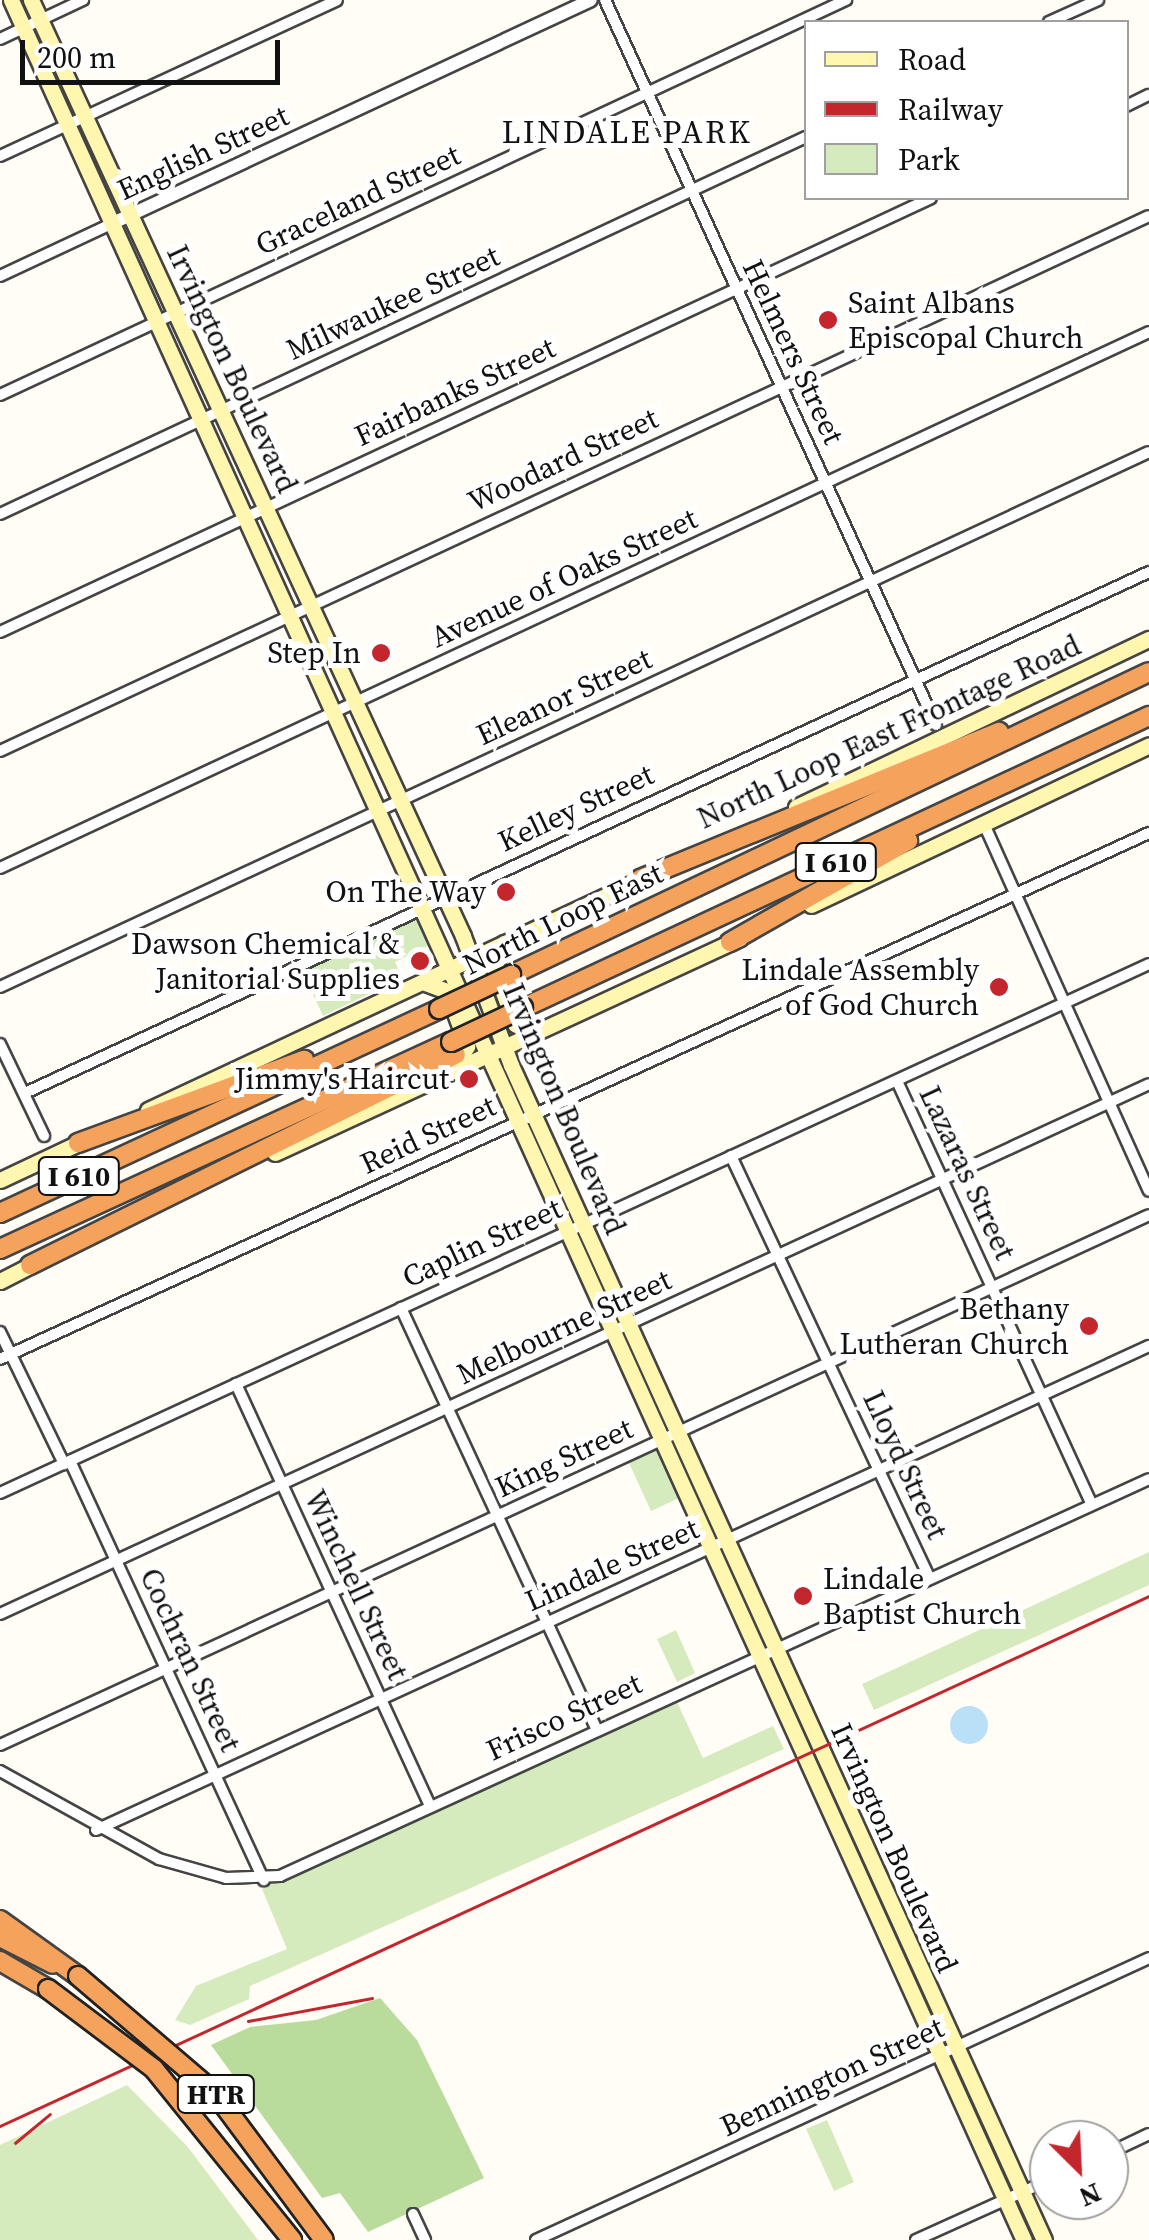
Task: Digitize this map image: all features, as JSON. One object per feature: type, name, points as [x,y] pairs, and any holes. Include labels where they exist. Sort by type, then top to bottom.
[{"type":"highway","name":"North Loop East","points":[[0,1213],[1149,672]]},
{"type":"highway","points":[[640,879],[1098,696]]},
{"type":"highway","name":"North Loop East","points":[[0,1249],[453,1056],[528,1021],[553,994],[1149,716]]},
{"type":"highway","points":[[730,942],[1094,741]]},
{"type":"highway","points":[[78,1143],[418,1019]]},
{"type":"highway","points":[[30,1266],[453,1056]]},
{"type":"highway","points":[[0,1258],[67,1220]]},
{"type":"highway","points":[[0,1920],[78,1976]]},
{"type":"highway","points":[[0,1936],[78,1976]]},
{"type":"highway","name":"HTR","points":[[0,1961],[48,1989],[154,2068],[292,2240]]},
{"type":"highway","name":"HTR","points":[[78,1976],[214,2092],[324,2240]]},
{"type":"main road","name":"Irvington Boulevard","points":[[11,0],[427,905],[518,1122],[629,1324],[729,1540],[773,1650],[1044,2240]]},
{"type":"main road","name":"Irvington Boulevard","points":[[31,0],[444,897],[534,1115],[613,1331],[713,1547],[756,1659],[1024,2240]]},
{"type":"main road","name":"North Loop East Frontage Road","points":[[0,1180],[1149,639]]},
{"type":"main road","points":[[504,943],[494,968],[515,1024],[730,942],[1149,745]]},
{"type":"main road","points":[[418,984],[447,992],[467,1046],[453,1056]]},
{"type":"main road","points":[[453,1056],[488,1055],[505,1048],[528,1021]]},
{"type":"main road","points":[[0,1282],[30,1266]]},
{"type":"main road","points":[[772,1694],[790,1685]]},
{"type":"main road","points":[[817,1788],[834,1780]]},
{"type":"main road","points":[[863,1892],[880,1884]]},
{"type":"main road","points":[[900,1972],[916,1964]]},
{"type":"street","points":[[0,39],[83,0]]},
{"type":"street","points":[[0,156],[337,0]]},
{"type":"street","name":"English Street","points":[[0,276],[591,0]]},
{"type":"street","name":"Helmers Street","points":[[604,0],[936,725]]},
{"type":"street","name":"Graceland Street","points":[[0,395],[846,0]]},
{"type":"street","points":[[1053,20],[1098,0]]},
{"type":"street","name":"Milwaukee Street","points":[[0,514],[804,139]]},
{"type":"street","name":"Fairbanks Street","points":[[0,632],[927,200]]},
{"type":"street","name":"Woodard Street","points":[[0,751],[1149,216]]},
{"type":"street","name":"Avenue of Oaks Street","points":[[0,868],[1149,332]]},
{"type":"street","name":"Eleanor Street","points":[[0,987],[1149,452]]},
{"type":"street","name":"Kelley Street","points":[[26,1093],[1149,572]]},
{"type":"street","points":[[984,824],[1149,1191]]},
{"type":"street","name":"Reid Street","points":[[5,1357],[1149,833]]},
{"type":"street","name":"Caplin Street","points":[[0,1493],[1149,964]]},
{"type":"street","points":[[0,1044],[44,1136]]},
{"type":"street","name":"Lazaras Street","points":[[897,1081],[1092,1504]]},
{"type":"street","name":"Melbourne Street","points":[[0,1614],[1149,1084]]},
{"type":"street","name":"Lloyd Street","points":[[731,1156],[930,1578]]},
{"type":"street","name":"King Street","points":[[0,1745],[1149,1215]]},
{"type":"street","points":[[401,1308],[596,1730]]},
{"type":"street","name":"Cochran Street","points":[[0,1332],[5,1357],[67,1462],[117,1561],[264,1880]]},
{"type":"street","name":"Lindale Street","points":[[96,1830],[1149,1346]]},
{"type":"street","name":"Winchell Street","points":[[236,1384],[430,1806]]},
{"type":"street","name":"Frisco Street","points":[[264,1880],[1149,1479]]},
{"type":"street","points":[[0,1770],[96,1830],[191,1870],[264,1880]]},
{"type":"street","name":"Bennington Street","points":[[536,2240],[1149,1958]]},
{"type":"street","points":[[916,2240],[1029,2189]]},
{"type":"street","points":[[413,2214],[425,2240]]},
{"type":"green space","points":[[422,917],[434,943],[395,962],[402,978],[323,1016],[303,972]]},
{"type":"green space","points":[[657,1450],[679,1498],[651,1511],[629,1463]]},
{"type":"green space","points":[[1149,1552],[1149,1585],[874,1710],[862,1684]]},
{"type":"green space","points":[[676,1630],[695,1673],[677,1682],[657,1639]]},
{"type":"green space","points":[[676,1700],[703,1758],[773,1726],[784,1749],[250,1986],[249,1999],[190,2025],[175,2020],[196,1986],[287,1949],[262,1889]]},
{"type":"green space","points":[[380,1998],[417,2040],[484,2178],[368,2232],[340,2193],[322,2198],[211,2045],[250,2027],[316,2020]]},
{"type":"green space","points":[[127,2085],[187,2146],[258,2240],[0,2240],[0,2145]]},
{"type":"green space","points":[[827,2120],[854,2182],[834,2191],[806,2129]]},
{"type":"water","points":[[969,1706],[982,1712],[988,1725],[982,1738],[969,1744],[956,1738],[950,1725],[956,1712]]},
{"type":"railway","points":[[0,2126],[1149,1596]]},
{"type":"railway","points":[[248,2021],[372,1998]]},
{"type":"railway","points":[[15,2143],[50,2114]]},
{"type":"place","name":"Saint Albans Episcopal Church","points":[[828,320]]},
{"type":"place","name":"Step In","points":[[381,653]]},
{"type":"place","name":"On The Way","points":[[506,892]]},
{"type":"place","name":"Dawson Chemical & Janitorial Supplies","points":[[420,961]]},
{"type":"place","name":"Lindale Assembly of God Church","points":[[999,987]]},
{"type":"place","name":"Jimmy's Haircut","points":[[469,1079]]},
{"type":"place","name":"Bethany Lutheran Church","points":[[1089,1326]]},
{"type":"place","name":"Lindale Baptist Church","points":[[803,1596]]},
{"type":"district","name":"LINDALE PARK","points":[[627,132]]}]
